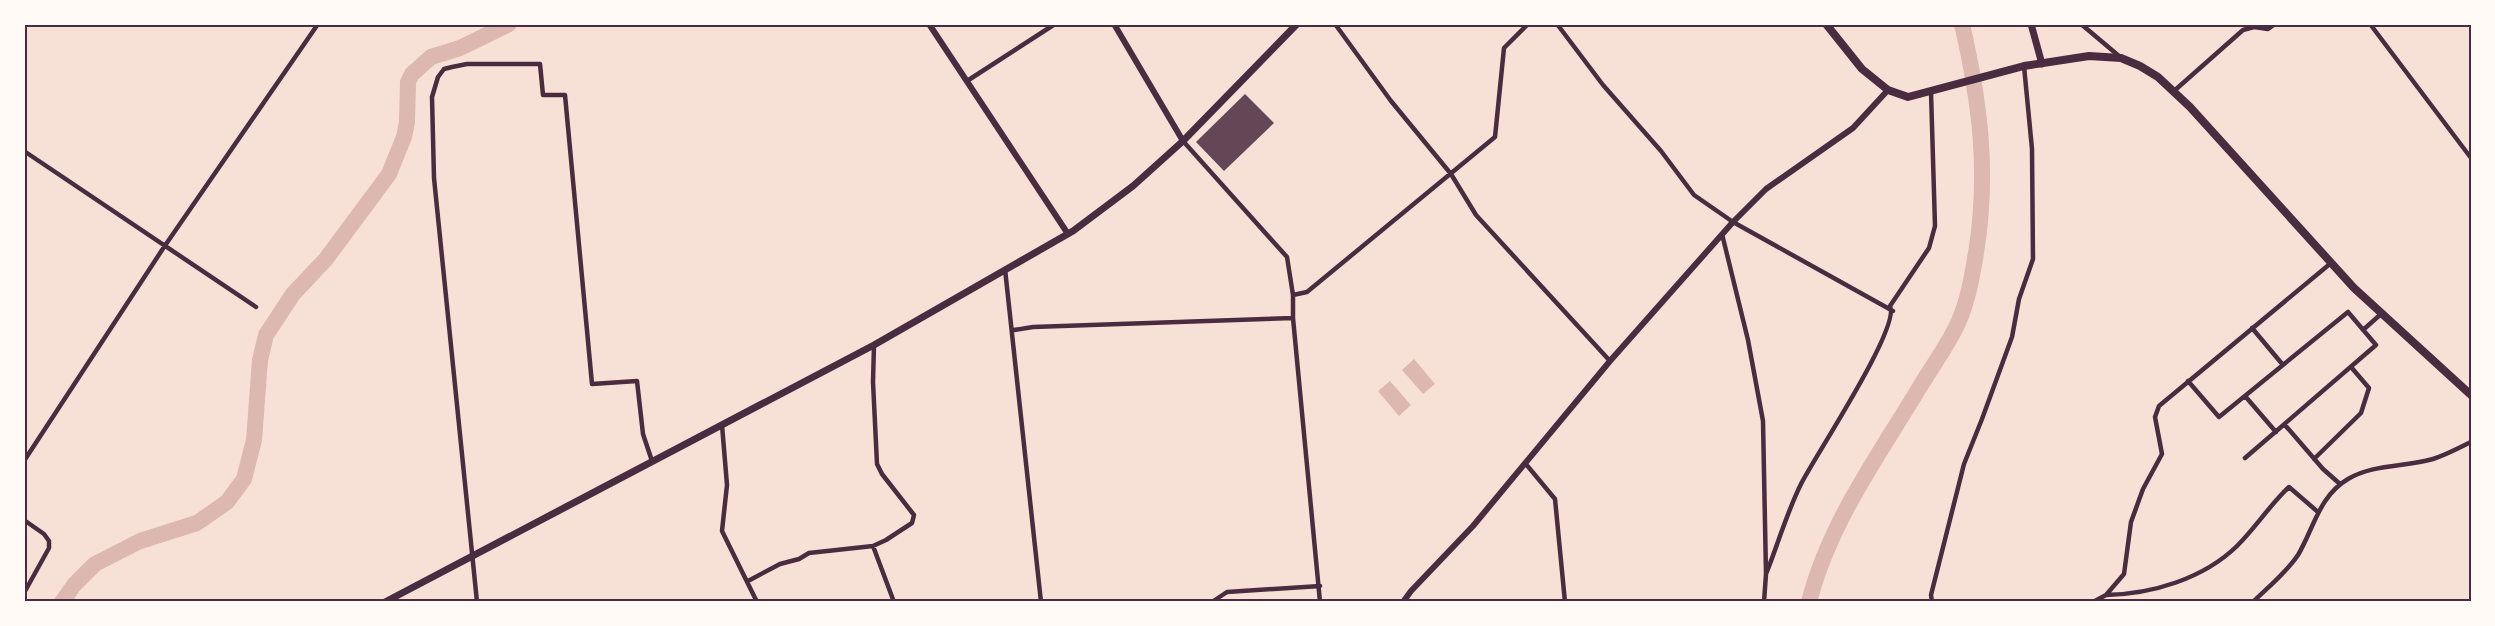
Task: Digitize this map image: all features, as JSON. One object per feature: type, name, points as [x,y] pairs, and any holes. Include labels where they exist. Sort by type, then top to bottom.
[{"type":"highway","points":[[1826,24],[1862,69],[1888,90],[1908,97],[2024,66],[2089,56],[2121,58],[2140,66],[2174,91],[2229,148],[2331,263],[2382,314],[2471,395]]},
{"type":"main road","points":[[385,602],[873,345],[1068,234],[1133,186],[1184,141],[1297,24]]},
{"type":"main road","points":[[2031,24],[2042,64]]},
{"type":"street","points":[[24,460],[164,247],[318,24]]},
{"type":"street","points":[[929,24],[1068,234]]},
{"type":"street","points":[[967,81],[1054,24]]},
{"type":"street","points":[[1114,24],[1184,141],[1287,257],[1293,295],[1293,318],[1320,602]]},
{"type":"street","points":[[1335,24],[1391,101],[1451,174],[1476,215],[1610,361]]},
{"type":"street","points":[[1293,295],[1306,292],[1496,137],[1504,48],[1528,24]]},
{"type":"street","points":[[1557,24],[1603,86],[1661,151],[1694,195],[1733,222],[1893,311]]},
{"type":"street","points":[[2081,24],[2121,58]]},
{"type":"street","points":[[2174,91],[2243,30],[2254,27],[2268,29],[2275,24]]},
{"type":"street","points":[[2370,24],[2471,158]]},
{"type":"street","points":[[477,602],[434,178],[432,97],[438,77],[444,69],[467,64],[540,64],[543,95],[565,95],[592,384],[637,381],[643,434],[652,461]]},
{"type":"street","points":[[1932,602],[1964,464],[2012,337],[2019,299],[2033,259],[2032,149],[2024,66]]},
{"type":"street","points":[[1403,602],[1473,526],[1610,361],[1733,222],[1766,189],[1853,128],[1888,90]]},
{"type":"street","points":[[1766,574],[1801,484],[1869,366],[1892,320],[1893,311],[1890,306],[1929,248],[1935,226],[1931,92]]},
{"type":"street","points":[[24,152],[256,307]]},
{"type":"street","points":[[1722,234],[1748,340],[1763,421],[1766,574],[1764,602]]},
{"type":"street","points":[[2094,602],[2106,595],[2124,574],[2131,522],[2143,489],[2162,454],[2156,411],[2166,399],[2331,263]]},
{"type":"street","points":[[1005,269],[1014,330],[1041,602]]},
{"type":"street","points":[[2188,381],[2219,417],[2348,312],[2376,345],[2245,458]]},
{"type":"street","points":[[2363,330],[2382,314]]},
{"type":"street","points":[[1014,330],[1033,327],[1293,318]]},
{"type":"street","points":[[2252,328],[2283,364]]},
{"type":"street","points":[[748,581],[780,564],[799,559],[809,553],[873,546],[912,523],[914,515],[882,474],[877,464],[873,345]]},
{"type":"street","points":[[2314,459],[2361,413],[2369,388],[2351,367]]},
{"type":"street","points":[[2245,396],[2276,432]]},
{"type":"street","points":[[722,424],[727,485],[722,531],[757,602]]},
{"type":"street","points":[[2285,424],[2314,459],[2340,484]]},
{"type":"street","points":[[2253,602],[2297,556],[2328,495],[2340,484],[2362,473],[2433,459],[2471,442]]},
{"type":"street","points":[[1525,463],[1555,499],[1565,602]]},
{"type":"street","points":[[2106,595],[2141,592],[2184,580],[2218,561],[2236,546],[2268,507],[2289,487],[2318,512]]},
{"type":"street","points":[[24,520],[44,534],[49,542],[49,548],[24,593]]},
{"type":"street","points":[[873,546],[894,602]]},
{"type":"street","points":[[1212,602],[1227,592],[1320,586]]},
{"type":"shaded area","points":[[1414,359],[1435,384],[1423,394],[1402,370]]},
{"type":"shaded area","points":[[1390,381],[1411,405],[1399,416],[1378,391]]},
{"type":"building","points":[[1245,94],[1274,123],[1224,171],[1196,142]]},
{"type":"waterway","points":[[62,602],[74,585],[95,564],[140,541],[197,523],[227,502],[244,479],[254,440],[260,360],[266,335],[293,294],[326,259],[389,174],[404,137],[407,122],[408,82],[412,74],[431,57],[460,48],[509,24]]},
{"type":"waterway","points":[[1809,602],[1818,573],[1842,517],[1872,464],[1950,339],[1967,298],[1980,223],[1982,166],[1978,110],[1962,24]]}]
